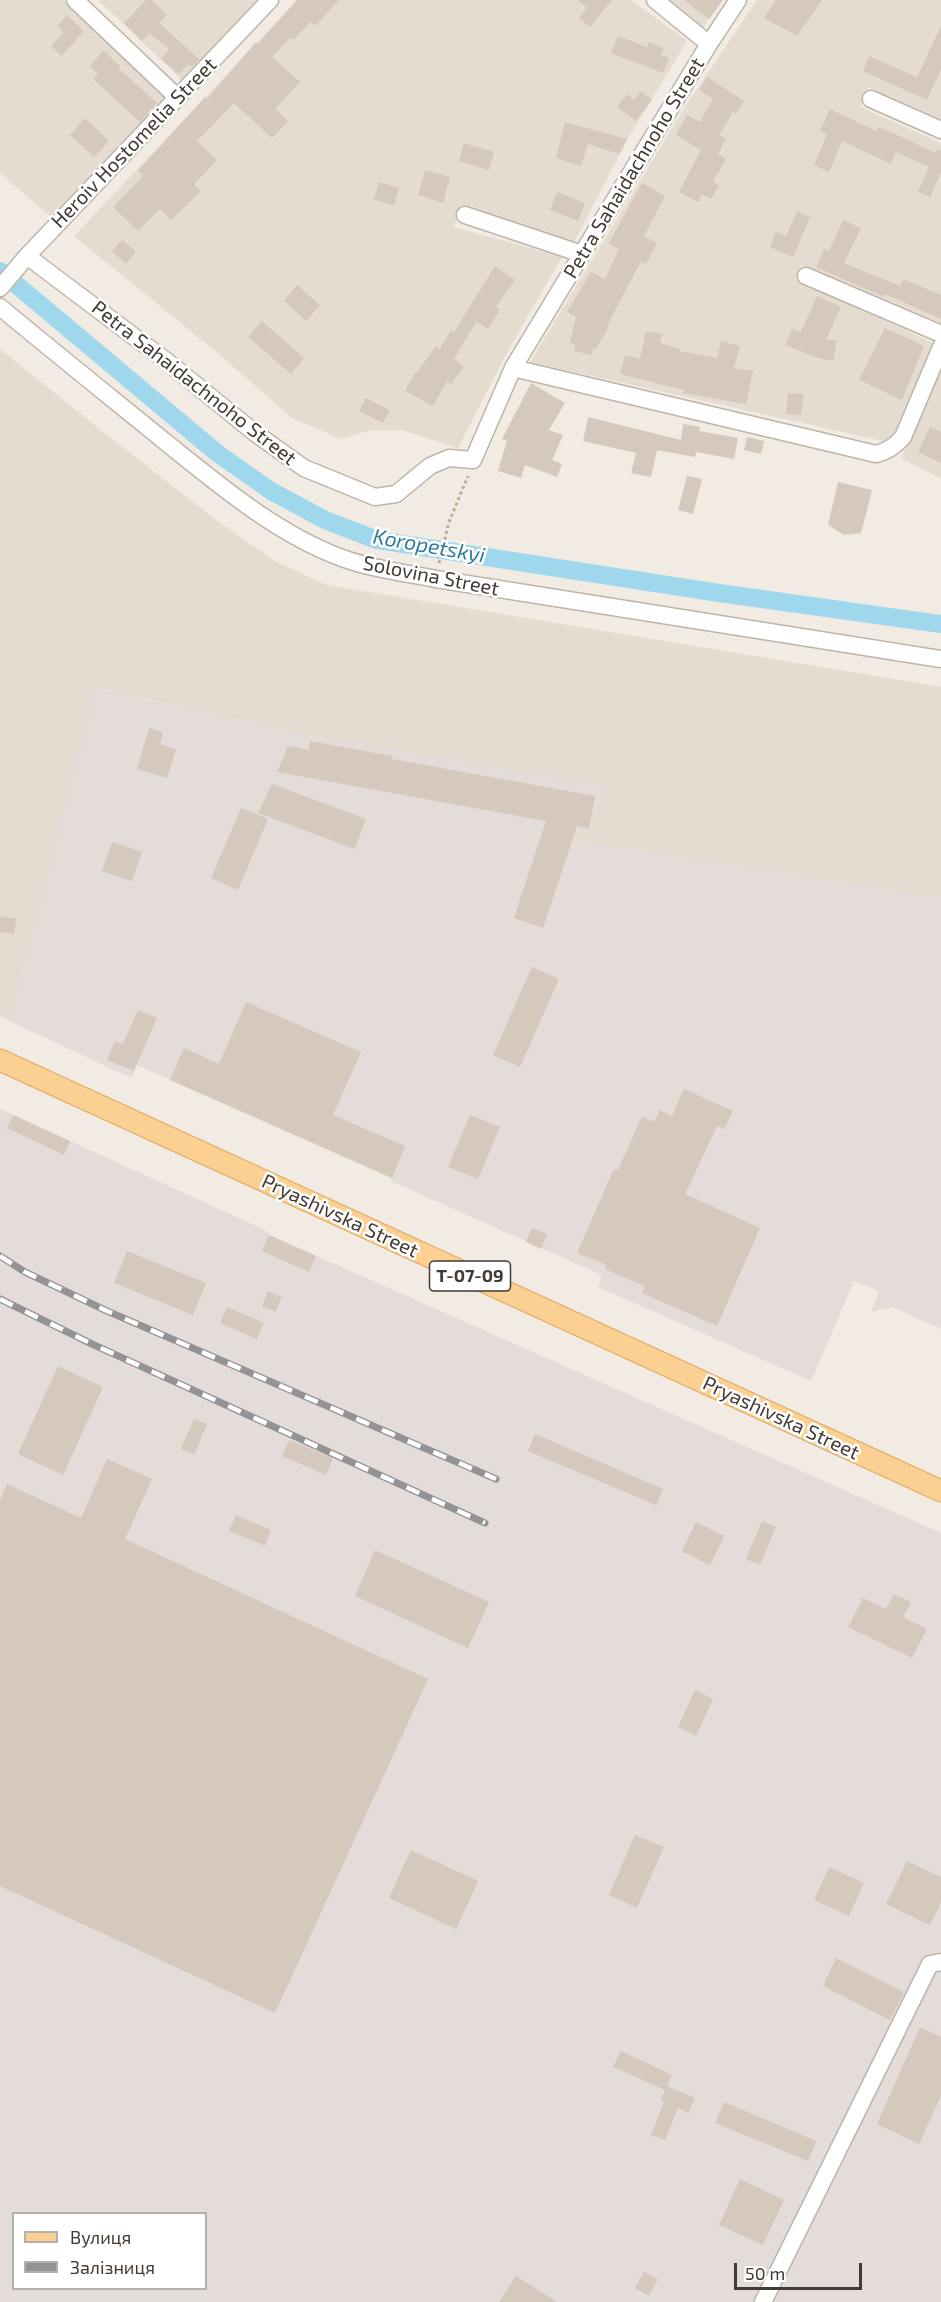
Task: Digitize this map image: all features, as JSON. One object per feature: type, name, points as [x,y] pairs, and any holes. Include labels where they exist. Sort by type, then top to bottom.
[{"type":"main road","name":"Pryashivska Street","points":[[0,1060],[941,1491]]},
{"type":"street","points":[[75,0],[178,98]]},
{"type":"street","name":"Heroiv Hostomelia Street","points":[[0,287],[270,0]]},
{"type":"street","points":[[655,0],[709,44]]},
{"type":"street","name":"Petra Sahaidachnoho Street","points":[[27,256],[169,363],[255,433],[304,468],[375,497],[396,494],[430,466],[449,458],[473,460],[513,368],[738,0]]},
{"type":"street","points":[[871,99],[941,130]]},
{"type":"street","points":[[465,216],[582,254]]},
{"type":"street","points":[[806,276],[941,334]]},
{"type":"street","name":"Solovina Street","points":[[0,307],[222,488],[271,521],[309,543],[342,558],[436,579],[941,659]]},
{"type":"street","points":[[513,368],[876,454],[887,451],[903,437],[941,347]]},
{"type":"street","points":[[764,2302],[930,1964],[941,1962]]},
{"type":"path","points":[[439,562],[446,533],[473,460]]},
{"type":"shaded area","points":[[0,0],[64,0],[165,97],[52,218],[0,173]]},
{"type":"shaded area","points":[[98,0],[256,0],[183,81]]},
{"type":"shaded area","points":[[297,0],[631,0],[687,41],[630,135],[573,244],[460,207],[454,227],[562,257],[509,349],[458,448],[402,430],[371,430],[341,439],[292,418],[220,355],[74,236]]},
{"type":"shaded area","points":[[668,0],[721,0],[702,29]]},
{"type":"shaded area","points":[[757,0],[941,0],[941,119],[868,87],[860,107],[941,143],[941,327],[802,266],[795,279],[933,343],[893,436],[883,441],[530,362],[685,107]]},
{"type":"shaded area","points":[[0,349],[220,523],[275,561],[326,585],[941,687],[941,898],[574,840],[577,831],[593,834],[600,792],[299,733],[97,688],[10,1021],[0,1016]]},
{"type":"shaded area","points":[[941,372],[941,479],[901,458]]},
{"type":"shaded area","points":[[96,688],[299,733],[607,785],[605,792],[600,792],[593,834],[578,831],[574,840],[941,898],[941,1329],[892,1307],[871,1312],[879,1291],[854,1281],[811,1381],[598,1287],[602,1275],[391,1181],[391,1178],[137,1065],[131,1078],[10,1021]]},
{"type":"shaded area","points":[[0,1109],[265,1230],[269,1235],[941,1533],[941,2302],[0,2302]]},
{"type":"building","points":[[146,0],[152,0],[167,15],[159,23],[199,59],[192,67],[188,64],[179,74],[161,59],[169,49],[149,33],[142,41],[124,23]]},
{"type":"building","points":[[297,0],[339,0],[315,26],[310,22],[272,57],[300,82],[275,109],[288,121],[272,138],[234,103],[197,141],[217,160],[194,184],[201,191],[171,220],[160,209],[138,231],[113,207],[143,176],[138,171]]},
{"type":"building","points":[[577,0],[612,0],[590,27],[579,18],[587,8]]},
{"type":"building","points":[[684,0],[723,0],[709,19]]},
{"type":"building","points":[[776,0],[822,0],[797,36],[764,18]]},
{"type":"building","points":[[67,15],[84,31],[62,56],[51,46],[64,32],[57,26]]},
{"type":"building","points":[[941,26],[941,69],[927,100],[863,71],[869,56],[917,77]]},
{"type":"building","points":[[618,36],[647,47],[649,42],[664,48],[661,55],[669,58],[663,73],[611,53]]},
{"type":"building","points":[[103,50],[120,66],[118,68],[157,103],[140,122],[93,79],[98,74],[90,67]]},
{"type":"building","points":[[707,77],[744,101],[736,114],[733,112],[719,135],[726,139],[718,154],[726,159],[713,182],[719,185],[711,199],[702,194],[698,202],[679,192],[701,150],[676,135],[687,115],[700,122],[713,99],[699,90]]},
{"type":"building","points":[[641,91],[652,100],[636,121],[617,107],[627,94],[634,100]]},
{"type":"building","points":[[830,109],[876,131],[878,127],[935,153],[937,149],[941,151],[941,172],[930,197],[918,192],[929,167],[896,152],[891,164],[842,141],[829,172],[814,165],[827,134],[820,131]]},
{"type":"building","points":[[85,118],[109,141],[94,157],[70,135]]},
{"type":"building","points":[[565,122],[627,139],[619,154],[588,144],[581,166],[556,158]]},
{"type":"building","points":[[464,143],[494,152],[489,170],[459,161]]},
{"type":"building","points":[[425,170],[450,177],[443,203],[418,195]]},
{"type":"building","points":[[379,182],[399,188],[394,205],[374,200]]},
{"type":"building","points":[[642,183],[665,196],[644,236],[657,243],[646,264],[641,261],[607,330],[596,349],[593,348],[592,355],[574,351],[576,345],[570,343],[576,317],[567,312],[591,272],[605,279],[619,249],[609,243]]},
{"type":"building","points":[[557,192],[585,203],[578,221],[550,210]]},
{"type":"building","points":[[797,211],[810,217],[793,257],[770,247],[776,232],[786,236]]},
{"type":"building","points":[[843,220],[861,228],[844,263],[900,286],[903,279],[941,295],[941,319],[816,267],[824,249],[829,251]]},
{"type":"building","points":[[122,240],[136,252],[126,264],[112,251]]},
{"type":"building","points":[[495,266],[515,280],[496,307],[500,310],[488,329],[476,322],[454,359],[464,367],[451,384],[447,381],[433,406],[405,391],[416,371],[436,346],[440,349],[451,330],[454,332]]},
{"type":"building","points":[[297,285],[320,305],[306,321],[284,301]]},
{"type":"building","points":[[817,296],[841,307],[826,339],[837,341],[833,361],[815,357],[785,345],[792,329],[801,332]]},
{"type":"building","points":[[262,321],[304,358],[291,374],[248,337]]},
{"type":"building","points":[[885,328],[924,346],[902,400],[859,380]]},
{"type":"building","points":[[646,331],[662,334],[660,343],[680,349],[680,351],[717,358],[721,341],[740,346],[734,368],[753,371],[746,404],[683,393],[684,390],[620,374],[625,355],[640,359]]},
{"type":"building","points":[[531,383],[565,403],[549,430],[563,435],[552,460],[562,464],[557,477],[525,465],[521,478],[498,471],[507,441],[502,439]]},
{"type":"building","points":[[788,393],[804,394],[801,415],[786,414]]},
{"type":"building","points":[[366,398],[390,410],[383,423],[359,411]]},
{"type":"building","points":[[588,417],[681,440],[683,424],[700,427],[699,431],[738,438],[734,459],[696,452],[695,457],[657,450],[651,477],[631,473],[636,453],[583,441]]},
{"type":"building","points":[[930,427],[941,432],[941,463],[918,452]]},
{"type":"building","points":[[747,437],[764,441],[761,454],[744,450]]},
{"type":"building","points":[[687,476],[702,479],[693,514],[678,510]]},
{"type":"building","points":[[838,482],[872,490],[861,533],[844,535],[828,525]]},
{"type":"building","points":[[149,728],[163,732],[160,744],[176,749],[167,778],[137,769]]},
{"type":"building","points":[[310,741],[392,756],[392,759],[595,796],[589,829],[577,826],[543,928],[514,918],[546,821],[277,772],[288,746],[309,750]]},
{"type":"building","points":[[272,784],[366,819],[355,849],[258,813]]},
{"type":"building","points":[[241,808],[268,819],[238,890],[211,878]]},
{"type":"building","points":[[112,842],[142,852],[132,881],[102,871]]},
{"type":"building","points":[[0,916],[16,919],[14,934],[0,932]]},
{"type":"building","points":[[532,967],[559,979],[520,1067],[493,1055]]},
{"type":"building","points":[[246,1002],[361,1052],[333,1115],[405,1146],[392,1178],[170,1080],[184,1048],[219,1064]]},
{"type":"building","points":[[138,1010],[157,1018],[134,1071],[107,1060],[115,1041],[123,1044]]},
{"type":"building","points":[[684,1089],[733,1111],[724,1129],[717,1126],[685,1194],[760,1228],[717,1326],[642,1293],[645,1286],[605,1269],[607,1265],[577,1253],[614,1169],[618,1170],[642,1116],[654,1122],[660,1110],[672,1116]]},
{"type":"building","points":[[13,1115],[70,1141],[64,1155],[7,1128]]},
{"type":"building","points":[[470,1115],[500,1127],[478,1179],[448,1167]]},
{"type":"building","points":[[532,1228],[547,1234],[541,1249],[526,1242]]},
{"type":"building","points":[[269,1235],[316,1256],[309,1272],[262,1251]]},
{"type":"building","points":[[127,1251],[206,1283],[193,1315],[114,1283]]},
{"type":"building","points":[[268,1291],[282,1297],[275,1312],[262,1306]]},
{"type":"building","points":[[227,1307],[264,1323],[257,1339],[220,1323]]},
{"type":"building","points":[[58,1366],[103,1387],[63,1475],[18,1454]]},
{"type":"building","points":[[194,1419],[207,1424],[194,1455],[181,1449]]},
{"type":"building","points":[[535,1434],[663,1489],[656,1505],[528,1451]]},
{"type":"building","points":[[289,1440],[333,1458],[326,1475],[282,1456]]},
{"type":"building","points":[[107,1459],[152,1479],[125,1539],[428,1679],[275,2013],[0,1886],[0,1500],[7,1484],[81,1518]]},
{"type":"building","points":[[236,1515],[271,1530],[265,1546],[229,1531]]},
{"type":"building","points":[[762,1521],[776,1527],[760,1565],[746,1559]]},
{"type":"building","points":[[696,1522],[724,1536],[710,1565],[682,1551]]},
{"type":"building","points":[[375,1550],[489,1602],[468,1648],[355,1596]]},
{"type":"building","points":[[894,1594],[911,1602],[903,1617],[927,1629],[912,1658],[848,1627],[863,1598],[886,1609]]},
{"type":"building","points":[[695,1690],[713,1699],[696,1736],[678,1727]]},
{"type":"building","points":[[635,1835],[664,1847],[637,1908],[609,1895]]},
{"type":"building","points":[[411,1850],[478,1881],[456,1929],[389,1898]]},
{"type":"building","points":[[907,1861],[941,1877],[941,1902],[930,1925],[886,1904]]},
{"type":"building","points":[[829,1867],[864,1883],[849,1916],[814,1900]]},
{"type":"building","points":[[836,1958],[904,1992],[890,2020],[823,1986]]},
{"type":"building","points":[[920,2027],[941,2037],[941,2095],[919,2144],[877,2124]]},
{"type":"building","points":[[621,2051],[672,2075],[665,2090],[613,2067]]},
{"type":"building","points":[[667,2086],[695,2098],[688,2113],[678,2108],[665,2140],[651,2135],[664,2102],[661,2100]]},
{"type":"building","points":[[724,2102],[816,2141],[808,2161],[715,2123]]},
{"type":"building","points":[[740,2179],[784,2200],[763,2245],[719,2225]]},
{"type":"building","points":[[644,2272],[658,2279],[649,2296],[635,2288]]},
{"type":"building","points":[[516,2276],[557,2302],[499,2302]]},
{"type":"waterway","name":"Koropetskyi","points":[[0,271],[217,453],[271,491],[325,520],[377,540],[719,593],[941,624]]},
{"type":"railway","points":[[0,1256],[25,1272],[107,1311],[496,1479]]},
{"type":"railway","points":[[0,1299],[92,1344],[485,1523]]}]
